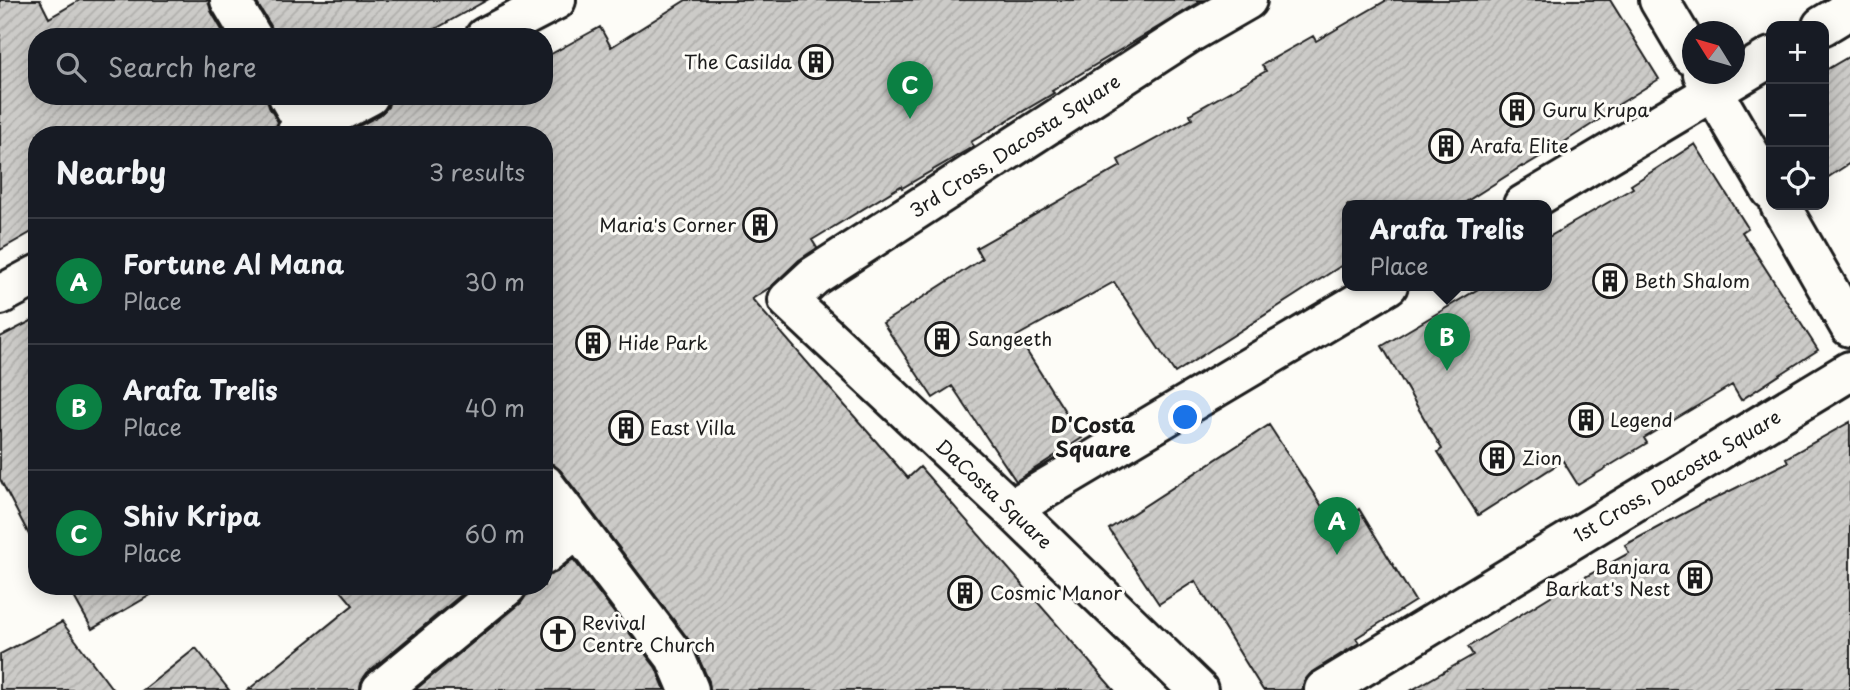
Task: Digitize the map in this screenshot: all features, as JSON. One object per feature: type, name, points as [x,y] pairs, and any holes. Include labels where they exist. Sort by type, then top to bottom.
[{"type":"street","points":[[230,0],[247,28]]},
{"type":"street","points":[[502,28],[556,0]]},
{"type":"street","name":"3rd Cross, Dacosta Square","points":[[788,300],[814,276],[1188,34],[1247,0]]},
{"type":"street","points":[[1658,0],[1682,40]]},
{"type":"street","points":[[1829,22],[1850,9]]},
{"type":"street","points":[[1745,67],[1766,59]]},
{"type":"street","points":[[1531,200],[1706,84]]},
{"type":"street","points":[[1710,84],[1766,181]]},
{"type":"street","points":[[300,123],[346,105]]},
{"type":"street","points":[[1783,210],[1850,327]]},
{"type":"street","points":[[0,295],[28,280]]},
{"type":"street","points":[[1011,509],[1378,291]]},
{"type":"street","name":"DaCosta Square","points":[[788,300],[1011,509],[1198,690]]},
{"type":"street","name":"1st Cross, Dacosta Square","points":[[1324,690],[1850,371]]},
{"type":"street","points":[[553,496],[676,657],[689,690]]},
{"type":"street","points":[[553,548],[577,528]]},
{"type":"street","points":[[381,690],[496,595]]},
{"type":"building","points":[[0,0],[40,0],[49,18],[80,0],[208,0],[221,28],[28,28],[28,105],[268,105],[278,122],[276,126],[28,126],[28,234],[0,250]]},
{"type":"building","points":[[255,0],[487,0],[437,28],[271,26]]},
{"type":"building","points":[[686,0],[1203,0],[971,142],[974,146],[812,240],[817,248],[799,260],[772,286],[752,299],[908,478],[920,467],[1114,690],[710,690],[709,681],[692,644],[553,464],[553,126],[359,126],[380,115],[389,105],[553,105],[553,53],[600,27],[611,47]]},
{"type":"building","points":[[1387,0],[1610,0],[1659,79],[1566,141],[1469,200],[1342,200],[1342,265],[1175,373],[1114,282],[1017,336],[1082,438],[1016,481],[952,386],[933,398],[883,323],[982,259],[976,248],[1121,166],[1118,160],[1192,119],[1190,114],[1266,71],[1262,65],[1313,36],[1316,41]]},
{"type":"building","points":[[1850,56],[1850,163],[1829,177],[1829,84],[1829,68]]},
{"type":"building","points":[[1695,144],[1748,228],[1742,232],[1818,350],[1741,400],[1732,385],[1644,438],[1647,443],[1578,485],[1563,461],[1478,515],[1438,452],[1442,449],[1382,346],[1475,291],[1552,291],[1552,235],[1633,188],[1631,185]]},
{"type":"building","points":[[28,323],[28,533],[0,479],[0,337]]},
{"type":"building","points":[[1850,422],[1850,690],[1412,690],[1473,655],[1468,647],[1554,594],[1629,553],[1625,545],[1788,462],[1786,458]]},
{"type":"building","points":[[1269,425],[1334,525],[1359,509],[1415,601],[1356,638],[1359,643],[1312,672],[1305,680],[1302,690],[1263,690],[1195,581],[1159,604],[1109,529]]},
{"type":"building","name":"Revival Centre Church","points":[[573,559],[656,668],[665,690],[415,690],[521,603],[526,595],[553,595],[553,573]]},
{"type":"building","points":[[73,595],[151,595],[92,629]]},
{"type":"building","points":[[345,595],[461,595],[367,673],[361,682],[360,690],[248,690],[353,605]]},
{"type":"building","points":[[62,622],[113,690],[0,690],[0,654]]},
{"type":"building","points":[[196,648],[229,690],[143,690]]},
{"type":"place","name":"The Casilda","points":[[816,62]]},
{"type":"place","name":"Guru Krupa","points":[[1517,110]]},
{"type":"place","name":"Shiv Kripa","points":[[910,119]]},
{"type":"place","name":"Arafa Elite","points":[[1446,146]]},
{"type":"place","name":"Maria's Corner","points":[[760,225]]},
{"type":"place","name":"Beth Shalom","points":[[1610,281]]},
{"type":"place","name":"Sangeeth","points":[[942,339]]},
{"type":"place","name":"Hide Park","points":[[593,343]]},
{"type":"place","name":"Arafa Trelis","points":[[1447,371]]},
{"type":"place","name":"Legend","points":[[1586,420]]},
{"type":"place","name":"East Villa","points":[[626,428]]},
{"type":"place","name":"Zion","points":[[1497,458]]},
{"type":"place","name":"Fortune Al Mana","points":[[1337,555]]},
{"type":"place","name":"Banjara Barkat's Nest","points":[[1695,578]]},
{"type":"place","name":"Cosmic Manor","points":[[965,593]]},
{"type":"place","name":"Revival Centre Church","points":[[558,634]]},
{"type":"district","name":"D'Costa Square","points":[[1093,438]]}]
